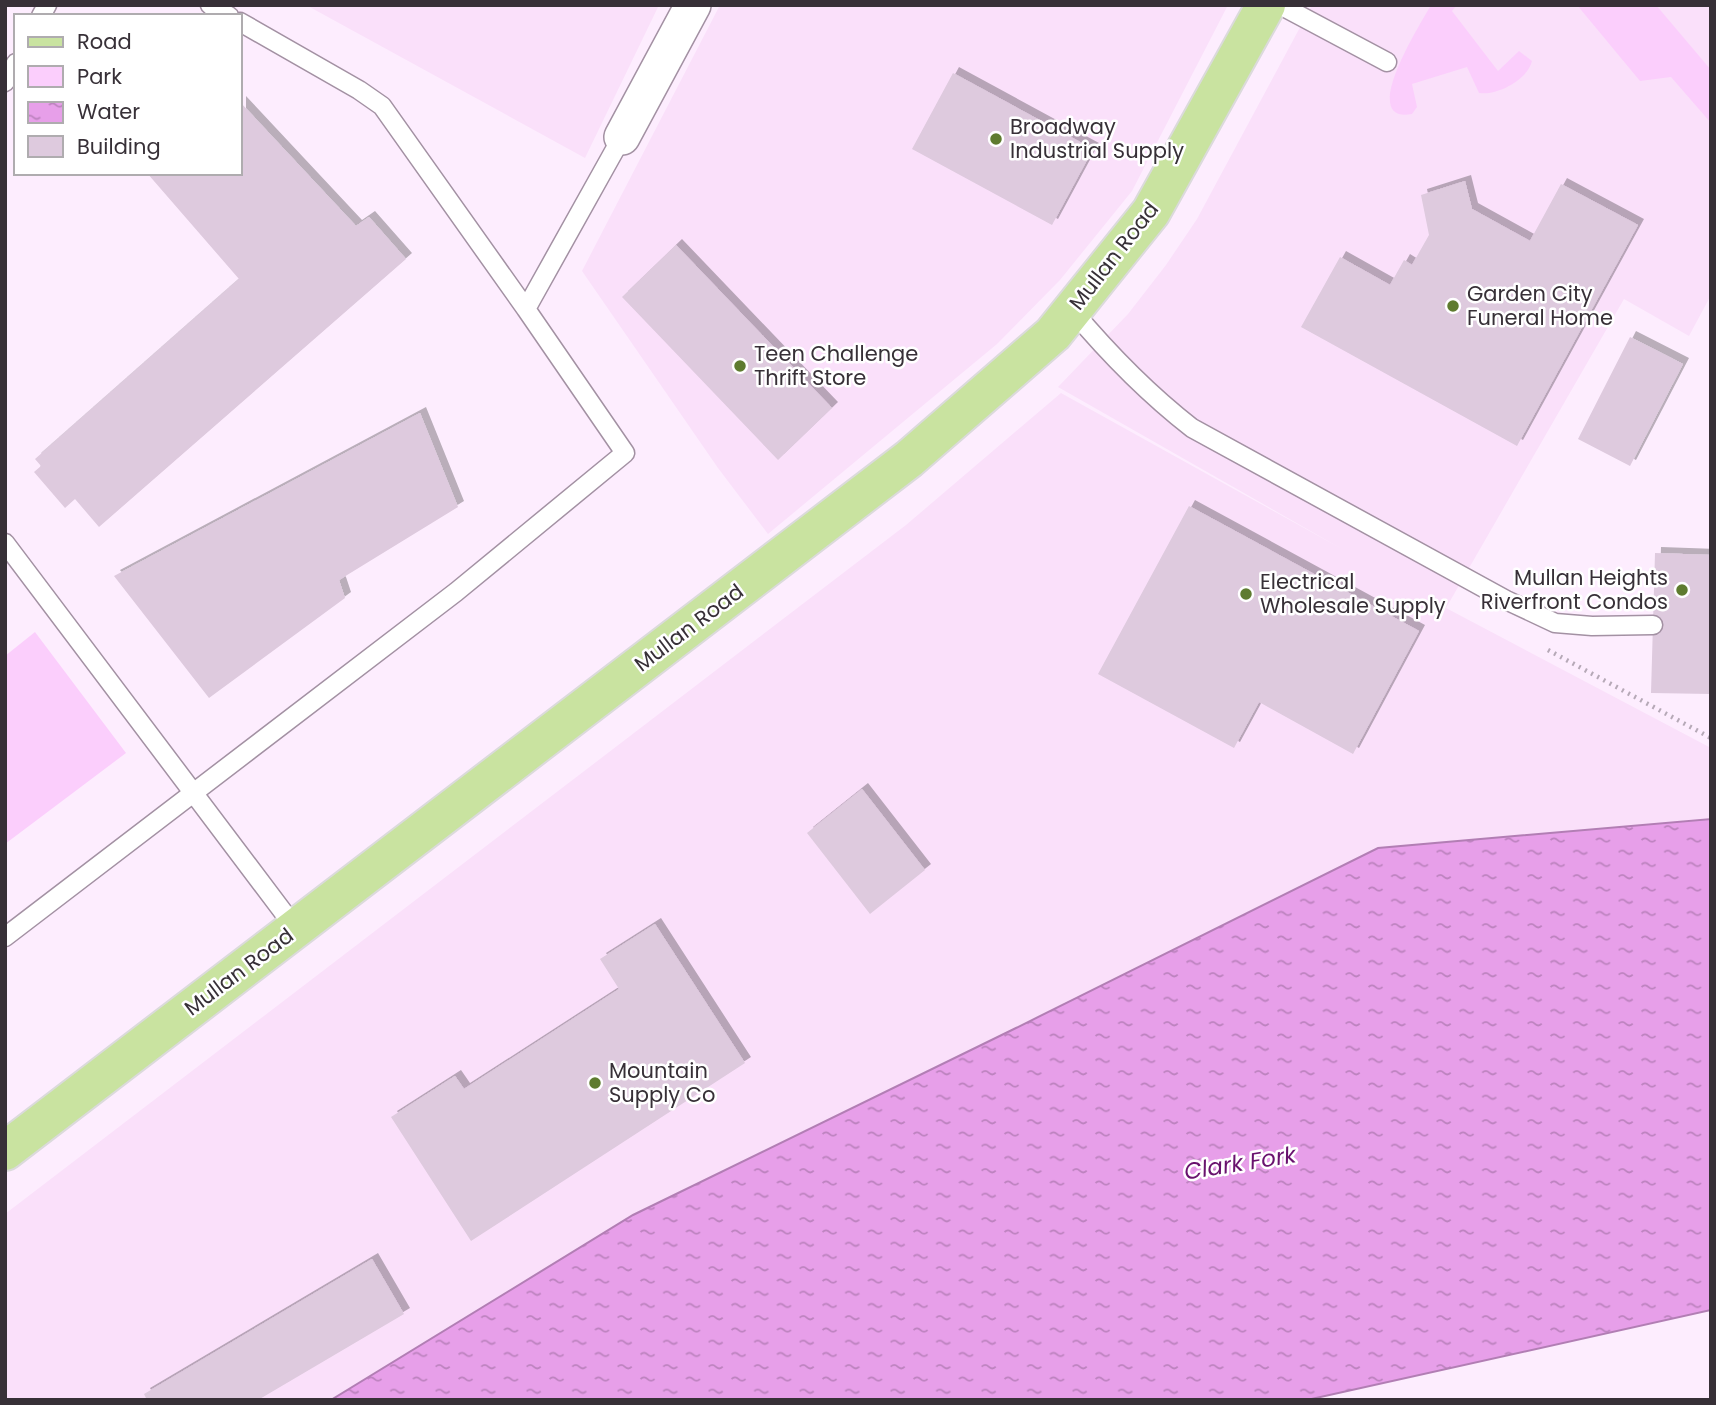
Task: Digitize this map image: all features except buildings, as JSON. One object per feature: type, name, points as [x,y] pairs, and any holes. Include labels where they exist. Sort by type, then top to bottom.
[{"type":"main road","name":"Mullan Road","points":[[5,1151],[909,459],[1045,341],[1151,212],[1266,5]]},
{"type":"street","points":[[622,137],[692,5]]},
{"type":"lane","points":[[1280,5],[1387,62]]},
{"type":"lane","points":[[5,937],[456,592],[625,453],[382,106],[242,23]]},
{"type":"lane","points":[[5,82],[14,66]]},
{"type":"lane","points":[[526,309],[622,137]]},
{"type":"lane","points":[[1072,310],[1105,349],[1156,400],[1192,428],[1506,600],[1555,623],[1592,626],[1653,625]]},
{"type":"lane","points":[[5,543],[296,929]]},
{"type":"path","points":[[1543,647],[1711,738]]},
{"type":"shaded area","points":[[306,5],[659,5],[585,158]]},
{"type":"shaded area","points":[[720,5],[1228,5],[1132,191],[1060,280],[997,344],[768,534],[718,468],[582,271]]},
{"type":"shaded area","points":[[1312,5],[1711,5],[1711,295],[1689,336],[1624,299],[1446,608],[1711,748],[1711,819],[1378,848],[633,1215],[331,1400],[5,1400],[5,1214],[906,525],[1061,393],[1342,549],[1058,387],[1128,314],[1197,219]]},
{"type":"green space","points":[[1431,5],[1457,5],[1452,11],[1498,71],[1519,51],[1532,61],[1525,74],[1503,89],[1479,93],[1467,67],[1412,84],[1417,107],[1412,114],[1396,113],[1390,103],[1391,88],[1407,49]]},
{"type":"green space","points":[[1577,5],[1656,5],[1711,70],[1711,123],[1671,77],[1640,81]]},
{"type":"green space","points":[[35,632],[126,753],[5,844],[5,656]]},
{"type":"water","name":"Clark Fork","points":[[1711,819],[1711,1310],[1307,1400],[331,1400],[633,1215],[1378,848]]},
{"type":"place","name":"Broadway Industrial Supply","points":[[996,139]]},
{"type":"place","name":"Garden City Funeral Home","points":[[1453,306]]},
{"type":"place","name":"Teen Challenge Thrift Store","points":[[740,366]]},
{"type":"place","name":"Mullan Heights Riverfront Condos","points":[[1682,590]]},
{"type":"place","name":"Electrical Wholesale Supply","points":[[1246,594]]},
{"type":"place","name":"Mountain Supply Co","points":[[595,1083]]}]
